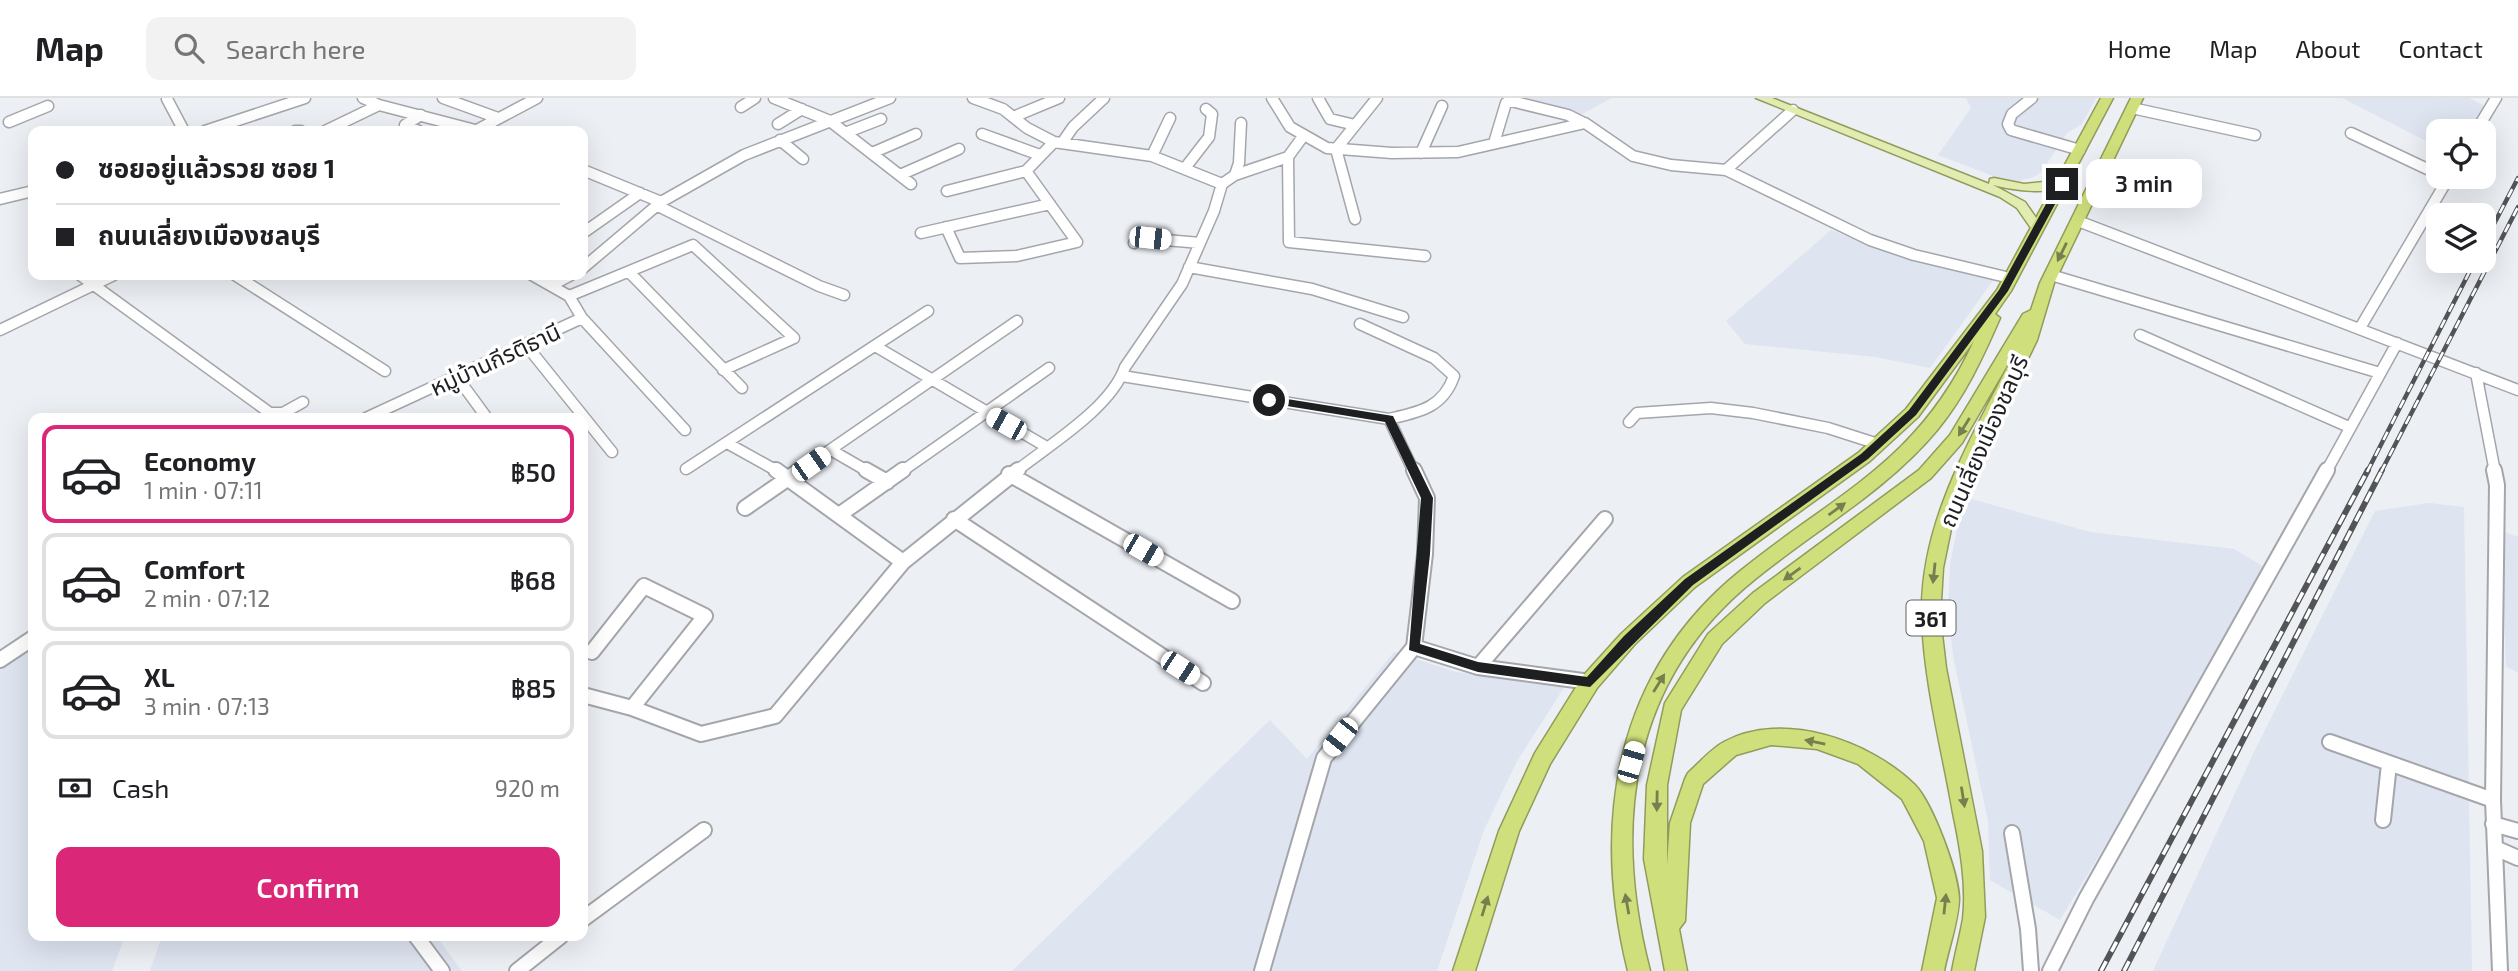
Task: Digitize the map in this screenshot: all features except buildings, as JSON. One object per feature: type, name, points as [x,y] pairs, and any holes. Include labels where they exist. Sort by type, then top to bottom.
[{"type":"highway","points":[[1639,971],[1622,862],[1625,783],[1648,701],[1690,635],[1743,578],[1864,490],[1924,436],[1962,382],[2007,284],[2107,98]]},
{"type":"highway","name":"ถนนเลี่ยงเมืองชลบุรี","points":[[1963,971],[1974,917],[1971,851],[1936,667],[1931,617],[1934,568],[1942,524],[1953,495],[2029,340],[2049,279],[2134,103]]},
{"type":"highway","points":[[1674,967],[1656,859],[1657,785],[1672,709],[1715,639],[1723,631],[1759,598],[1925,474],[1948,448],[1979,403],[2049,279]]},
{"type":"highway","points":[[1464,971],[1508,831],[1542,759],[1590,682],[1628,639],[1689,582],[1878,444],[1912,412],[2007,284]]},
{"type":"highway","points":[[1674,967],[1680,823],[1695,779],[1730,748],[1771,737],[1817,741],[1865,758],[1909,793],[1934,839],[1948,898],[1933,971]]},
{"type":"main road","points":[[1762,98],[2004,194],[2021,205],[2037,228]]},
{"type":"main road","points":[[1780,98],[2001,184],[2035,188],[2062,184]]},
{"type":"street","points":[[9,122],[51,108],[37,98]]},
{"type":"street","points":[[220,126],[305,98]]},
{"type":"street","points":[[363,98],[460,126]]},
{"type":"street","points":[[336,126],[399,98]]},
{"type":"street","points":[[443,98],[498,118]]},
{"type":"street","points":[[486,126],[537,98]]},
{"type":"street","points":[[741,107],[755,98]]},
{"type":"street","points":[[774,98],[830,121],[911,184]]},
{"type":"street","points":[[588,264],[658,203],[744,155],[890,98]]},
{"type":"street","points":[[973,98],[1003,108],[1013,117],[1058,142],[1152,156],[1222,184]]},
{"type":"street","points":[[1013,117],[1059,98]]},
{"type":"street","points":[[947,191],[1026,172],[1040,155],[1058,142],[1104,98]]},
{"type":"street","points":[[1272,98],[1290,127],[1327,148],[1336,149],[1458,152],[1578,123]]},
{"type":"street","points":[[1318,98],[1330,119],[1355,125]]},
{"type":"street","points":[[1336,149],[1377,98]]},
{"type":"street","points":[[2032,98],[2012,114],[2008,124],[2011,130],[2080,150]]},
{"type":"street","points":[[2483,119],[2496,98]]},
{"type":"street","points":[[167,99],[181,126]]},
{"type":"street","points":[[1494,143],[1506,103],[1510,99],[1568,115],[1633,156],[1671,165],[1726,170],[1870,240],[2007,284]]},
{"type":"street","points":[[2134,103],[2255,135]]},
{"type":"street","points":[[1421,153],[1442,106]]},
{"type":"street","points":[[778,124],[802,109]]},
{"type":"street","points":[[1185,169],[1200,153],[1213,130],[1212,114],[1206,109]]},
{"type":"street","points":[[1726,170],[1793,110]]},
{"type":"street","points":[[407,126],[405,125],[421,115]]},
{"type":"street","points":[[1152,156],[1170,118]]},
{"type":"street","points":[[845,133],[881,119]]},
{"type":"street","points":[[1235,175],[1239,163],[1241,123]]},
{"type":"street","points":[[2351,133],[2426,168]]},
{"type":"street","points":[[872,153],[916,134]]},
{"type":"street","points":[[982,134],[1040,155]]},
{"type":"street","points":[[588,696],[632,708],[701,734],[775,716],[903,562],[1009,474],[1095,408],[1122,376],[1182,284],[1222,184],[1235,175],[1288,157],[1304,135]]},
{"type":"street","points":[[780,140],[803,159]]},
{"type":"street","points":[[900,175],[960,149]]},
{"type":"street","points":[[1336,149],[1355,219]]},
{"type":"street","points":[[1288,157],[1289,242],[1425,256]]},
{"type":"street","points":[[588,172],[640,193],[819,286],[844,295]]},
{"type":"street","points":[[946,227],[960,258],[1017,257],[1077,242],[1026,172]]},
{"type":"street","points":[[2360,328],[2437,189]]},
{"type":"street","points":[[0,199],[28,192]]},
{"type":"street","points":[[588,229],[640,193]]},
{"type":"street","points":[[920,233],[1050,204]]},
{"type":"street","points":[[2078,221],[2518,390]]},
{"type":"street","points":[[1134,243],[1143,238],[1200,243]]},
{"type":"street","points":[[569,296],[693,245],[793,338],[723,370]]},
{"type":"street","points":[[1189,267],[1301,286],[1403,317]]},
{"type":"street","points":[[630,273],[742,388]]},
{"type":"street","points":[[2049,279],[2380,373]]},
{"type":"street","points":[[88,280],[270,413],[283,413],[303,402]]},
{"type":"street","points":[[0,330],[105,280]]},
{"type":"street","points":[[243,280],[385,371]]},
{"type":"street","name":"หมู่บ้านกีรติธานี","points":[[377,413],[582,318],[561,280]]},
{"type":"street","points":[[686,469],[928,312]]},
{"type":"street","points":[[582,318],[685,430]]},
{"type":"street","points":[[745,509],[1017,321]]},
{"type":"street","points":[[1122,376],[1389,419],[1430,409],[1450,393],[1454,376],[1434,358],[1360,324]]},
{"type":"street","points":[[2140,335],[2349,427]]},
{"type":"street","points":[[2050,971],[2086,899],[2397,343]]},
{"type":"street","points":[[526,345],[581,413]]},
{"type":"street","points":[[874,346],[1045,446]]},
{"type":"street","points":[[839,515],[1049,368]]},
{"type":"street","points":[[2476,373],[2497,485],[2497,668],[2493,824],[2500,971]]},
{"type":"street","points":[[457,377],[483,413]]},
{"type":"street","points":[[390,407],[394,413]]},
{"type":"street","points":[[1629,422],[1637,413],[1711,408],[1828,428],[1878,444]]},
{"type":"street","points":[[1262,971],[1324,758],[1414,647],[1427,498],[1389,419]]},
{"type":"street","points":[[588,422],[612,452]]},
{"type":"street","points":[[727,443],[790,478],[903,562]]},
{"type":"street","points":[[831,450],[887,482]]},
{"type":"street","points":[[1009,474],[1232,601]]},
{"type":"street","points":[[954,519],[1203,683]]},
{"type":"street","points":[[1478,667],[1605,519]]},
{"type":"street","points":[[592,652],[644,586],[705,615],[632,708]]},
{"type":"street","points":[[0,660],[28,641]]},
{"type":"street","points":[[1414,647],[1478,667],[1590,682]]},
{"type":"street","points":[[2330,742],[2493,800]]},
{"type":"street","points":[[2383,820],[2389,764]]},
{"type":"street","points":[[2493,824],[2518,831]]},
{"type":"street","points":[[588,915],[704,830]]},
{"type":"street","points":[[2012,833],[2028,929],[2028,960],[2031,971]]},
{"type":"street","points":[[2496,848],[2518,859]]},
{"type":"street","points":[[420,941],[442,971]]},
{"type":"street","points":[[517,971],[555,941]]},
{"type":"shaded area","points":[[1521,98],[1612,98],[1580,115],[1523,102]]},
{"type":"shaded area","points":[[1966,98],[2096,98],[2082,124],[2067,133],[2042,171],[2034,177],[2019,181],[1996,177],[1938,155],[1971,108]]},
{"type":"shaded area","points":[[2342,98],[2469,98],[2489,108],[2483,119],[2426,119],[2426,141]]},
{"type":"shaded area","points":[[1831,230],[1903,258],[1994,279],[1930,368],[1876,357],[1745,344],[1726,321]]},
{"type":"shaded area","points":[[1968,498],[2090,532],[2234,549],[2271,571],[2060,920],[1990,880],[1988,821],[1953,656],[1948,610],[1950,565],[1958,524]]},
{"type":"shaded area","points":[[2429,503],[2464,507],[2472,971],[2153,971],[2255,750],[2375,511]]},
{"type":"shaded area","points":[[2501,531],[2518,537],[2518,673],[2506,666]]},
{"type":"shaded area","points":[[28,650],[28,941],[123,941],[112,971],[0,971],[0,669]]},
{"type":"shaded area","points":[[1394,652],[1456,672],[1565,686],[1517,761],[1484,830],[1437,971],[1012,971],[1270,720],[1307,759]]},
{"type":"shaded area","points":[[160,941],[440,941],[462,971],[150,971]]},
{"type":"railway","points":[[2496,220],[2518,178]]},
{"type":"railway","points":[[2381,472],[2518,207]]},
{"type":"railway","points":[[2367,472],[2469,273]]},
{"type":"railway","points":[[2101,971],[2368,470]]},
{"type":"railway","points":[[2124,971],[2382,470]]},
{"type":"route","points":[[1269,400],[1389,419],[1427,498],[1414,647],[1478,667],[1590,682],[1628,639],[1689,582],[1864,457],[1912,412],[2004,291],[2062,184]]}]
